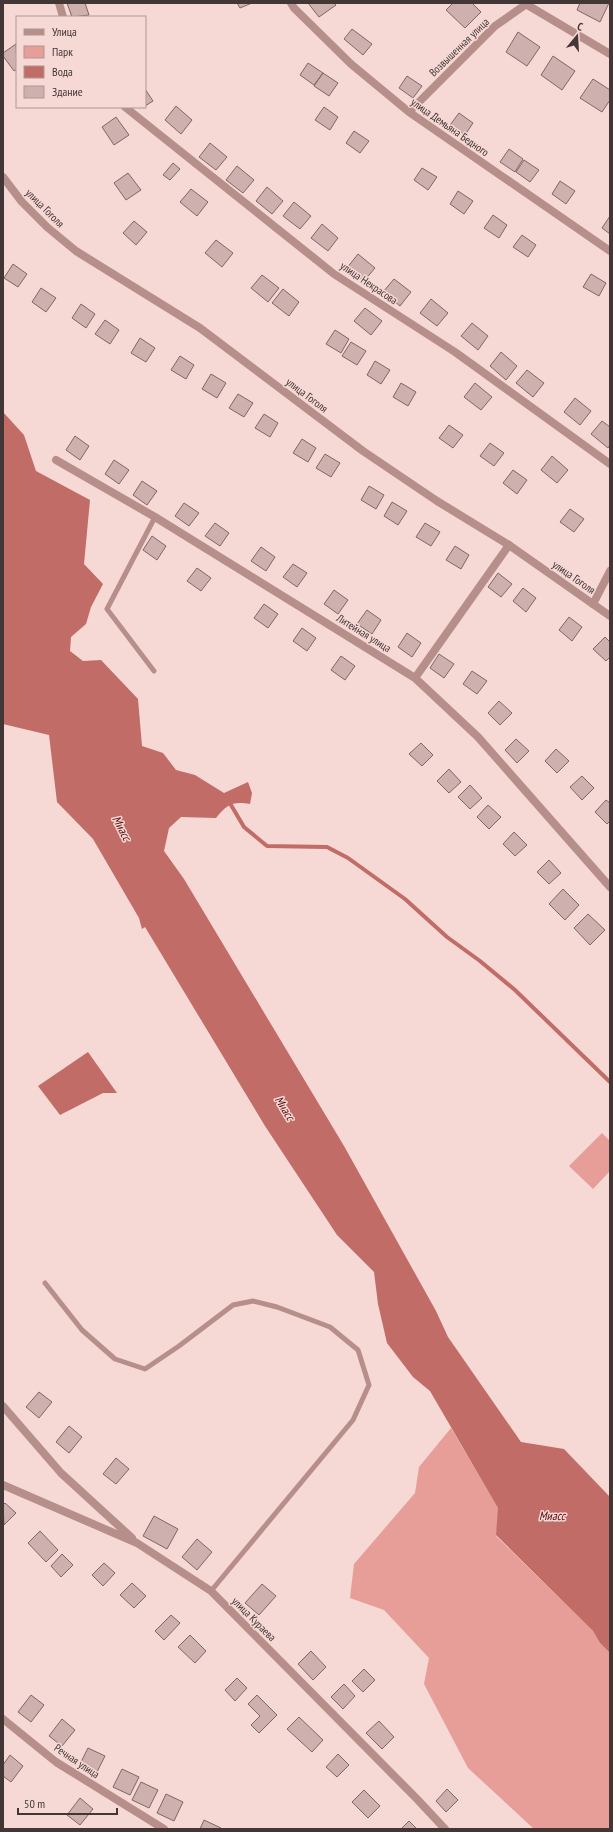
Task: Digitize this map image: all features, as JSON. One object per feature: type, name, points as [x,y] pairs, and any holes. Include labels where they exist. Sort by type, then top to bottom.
[{"type":"street","points":[[59,3],[63,16]]},
{"type":"street","name":"улица Демьяна Бедного","points":[[291,3],[294,8],[351,64],[408,112],[610,251]]},
{"type":"street","points":[[526,3],[610,54]]},
{"type":"street","name":"Возвышенная улица","points":[[408,112],[495,26],[526,3]]},
{"type":"street","name":"улица Некрасова","points":[[126,108],[334,274],[455,352],[610,464]]},
{"type":"street","name":"улица Гоголя","points":[[3,177],[22,202],[47,227],[76,251],[200,328],[363,451],[437,501],[509,545],[610,616]]},
{"type":"street","name":"Литейная улица","points":[[56,460],[156,517],[415,678],[478,737],[610,886]]},
{"type":"street","points":[[415,678],[509,545]]},
{"type":"street","points":[[593,604],[610,571]]},
{"type":"street","points":[[3,1406],[61,1473],[137,1543]]},
{"type":"street","name":"улица Кураева","points":[[3,1486],[137,1543],[211,1591],[417,1798],[445,1829]]},
{"type":"street","name":"Речная улица","points":[[3,1719],[56,1762],[164,1829]]},
{"type":"lane","points":[[154,671],[107,609],[156,517]]},
{"type":"lane","points":[[45,1283],[82,1330],[115,1359],[145,1369],[179,1346],[233,1305],[253,1301],[278,1307],[330,1327],[358,1350],[370,1385],[353,1420],[211,1591]]},
{"type":"green space","points":[[602,1133],[610,1141],[610,1171],[593,1189],[569,1166]]},
{"type":"green space","points":[[451,1428],[499,1509],[496,1536],[593,1631],[600,1643],[610,1653],[610,1829],[534,1829],[468,1768],[424,1684],[429,1658],[384,1610],[350,1598],[354,1564],[415,1493],[419,1467]]},
{"type":"water","name":"Миасс","points":[[3,412],[24,435],[36,471],[90,500],[84,564],[103,584],[91,607],[86,624],[71,637],[70,651],[83,661],[101,660],[138,699],[142,746],[163,753],[176,770],[195,775],[224,793],[248,782],[252,793],[250,804],[235,803],[224,809],[216,818],[181,817],[169,828],[164,851],[184,879],[344,1146],[436,1311],[448,1337],[521,1442],[564,1449],[610,1497],[610,1653],[600,1643],[593,1631],[496,1535],[498,1508],[430,1391],[413,1377],[387,1343],[378,1304],[374,1272],[337,1235],[265,1126],[145,927],[142,929],[139,918],[93,839],[57,802],[49,735],[3,724]]},
{"type":"water","points":[[88,1052],[117,1093],[103,1093],[60,1115],[38,1086]]},
{"type":"building","points":[[67,3],[85,3],[89,15],[72,16]]},
{"type":"building","points":[[237,3],[252,3],[240,8]]},
{"type":"building","points":[[308,3],[334,3],[336,5],[319,17]]},
{"type":"building","points":[[453,3],[472,3],[481,12],[465,28],[446,10]]},
{"type":"building","points":[[580,3],[609,3],[600,22],[577,10]]},
{"type":"building","points":[[352,29],[372,44],[363,55],[344,39]]},
{"type":"building","points":[[518,32],[540,47],[527,66],[506,52]]},
{"type":"building","points":[[16,44],[16,70],[14,71],[3,56],[3,53]]},
{"type":"building","points":[[553,56],[575,71],[562,90],[541,75]]},
{"type":"building","points":[[308,63],[323,73],[314,85],[300,75]]},
{"type":"building","points":[[323,73],[338,83],[329,96],[314,86]]},
{"type":"building","points":[[407,76],[422,86],[413,98],[399,88]]},
{"type":"building","points":[[593,79],[610,90],[610,100],[602,112],[580,98]]},
{"type":"building","points":[[146,90],[153,101],[146,105]]},
{"type":"building","points":[[176,106],[192,120],[181,134],[165,120]]},
{"type":"building","points":[[324,107],[338,117],[330,130],[315,120]]},
{"type":"building","points":[[459,113],[473,123],[465,135],[450,125]]},
{"type":"building","points":[[116,117],[129,135],[114,145],[102,127]]},
{"type":"building","points":[[354,131],[369,141],[360,153],[346,143]]},
{"type":"building","points":[[210,143],[227,157],[216,170],[199,157]]},
{"type":"building","points":[[509,149],[523,159],[515,172],[500,162]]},
{"type":"building","points":[[524,160],[539,170],[530,182],[516,172]]},
{"type":"building","points":[[173,163],[180,169],[170,180],[163,175]]},
{"type":"building","points":[[237,166],[254,180],[243,193],[226,180]]},
{"type":"building","points":[[422,168],[437,177],[428,190],[414,180]]},
{"type":"building","points":[[128,173],[141,190],[126,200],[114,183]]},
{"type":"building","points":[[560,181],[575,191],[566,204],[552,194]]},
{"type":"building","points":[[267,187],[283,201],[272,214],[256,201]]},
{"type":"building","points":[[191,189],[208,202],[197,216],[180,202]]},
{"type":"building","points":[[458,191],[473,201],[464,214],[450,204]]},
{"type":"building","points":[[294,202],[311,216],[300,229],[283,216]]},
{"type":"building","points":[[493,215],[507,225],[499,238],[484,228]]},
{"type":"building","points":[[610,216],[610,234],[602,228]]},
{"type":"building","points":[[134,221],[147,232],[136,245],[123,233]]},
{"type":"building","points":[[322,224],[338,238],[328,251],[311,238]]},
{"type":"building","points":[[522,235],[536,245],[528,257],[513,247]]},
{"type":"building","points":[[216,240],[233,253],[222,267],[205,253]]},
{"type":"building","points":[[358,254],[375,268],[364,281],[347,268]]},
{"type":"building","points":[[13,264],[27,274],[18,287],[4,278]]},
{"type":"building","points":[[591,274],[606,283],[599,296],[583,287]]},
{"type":"building","points":[[262,275],[279,288],[268,302],[251,288]]},
{"type":"building","points":[[394,279],[411,292],[400,306],[383,292]]},
{"type":"building","points":[[41,288],[56,298],[46,312],[32,302]]},
{"type":"building","points":[[283,289],[299,302],[289,316],[272,303]]},
{"type":"building","points":[[431,299],[448,313],[437,326],[420,313]]},
{"type":"building","points":[[81,304],[95,314],[86,328],[72,318]]},
{"type":"building","points":[[365,308],[382,321],[371,335],[354,321]]},
{"type":"building","points":[[105,320],[119,330],[110,344],[95,334]]},
{"type":"building","points":[[472,323],[488,336],[478,350],[461,336]]},
{"type":"building","points":[[335,330],[349,339],[341,353],[326,344]]},
{"type":"building","points":[[140,338],[155,348],[146,362],[131,353]]},
{"type":"building","points":[[351,342],[366,351],[357,365],[342,356]]},
{"type":"building","points":[[501,352],[517,366],[506,380],[490,366]]},
{"type":"building","points":[[180,356],[194,365],[186,379],[171,370]]},
{"type":"building","points":[[375,361],[390,370],[381,384],[367,375]]},
{"type":"building","points":[[527,370],[544,383],[533,397],[516,383]]},
{"type":"building","points":[[211,374],[226,383],[217,398],[202,389]]},
{"type":"building","points":[[401,383],[416,392],[408,406],[393,397]]},
{"type":"building","points":[[475,383],[492,397],[481,410],[464,397]]},
{"type":"building","points":[[238,394],[253,403],[244,417],[229,408]]},
{"type":"building","points":[[575,398],[591,411],[580,425],[564,412]]},
{"type":"building","points":[[264,414],[278,423],[270,437],[255,428]]},
{"type":"building","points":[[602,421],[610,427],[610,445],[608,448],[591,434]]},
{"type":"building","points":[[449,425],[463,435],[453,448],[439,438]]},
{"type":"building","points":[[75,436],[89,446],[80,460],[66,450]]},
{"type":"building","points":[[302,439],[316,448],[308,462],[293,453]]},
{"type":"building","points":[[490,443],[504,453],[494,466],[480,456]]},
{"type":"building","points":[[325,454],[340,463],[331,477],[316,468]]},
{"type":"building","points":[[552,456],[568,470],[557,483],[541,470]]},
{"type":"building","points":[[114,460],[129,470],[119,484],[105,474]]},
{"type":"building","points":[[513,470],[527,480],[517,494],[503,483]]},
{"type":"building","points":[[142,481],[157,491],[147,505],[133,495]]},
{"type":"building","points":[[369,486],[384,495],[376,509],[361,500]]},
{"type":"building","points":[[392,502],[407,511],[398,525],[384,516]]},
{"type":"building","points":[[184,503],[199,513],[189,526],[175,516]]},
{"type":"building","points":[[570,509],[584,519],[574,532],[560,522]]},
{"type":"building","points":[[215,523],[229,533],[220,546],[205,536]]},
{"type":"building","points":[[425,523],[440,532],[431,546],[416,537]]},
{"type":"building","points":[[152,536],[166,546],[157,560],[143,550]]},
{"type":"building","points":[[455,546],[469,555],[461,569],[446,560]]},
{"type":"building","points":[[261,547],[275,557],[266,571],[251,561]]},
{"type":"building","points":[[293,564],[307,573],[297,587],[283,577]]},
{"type":"building","points":[[197,568],[211,578],[201,591],[187,581]]},
{"type":"building","points":[[498,573],[512,584],[501,597],[488,587]]},
{"type":"building","points":[[523,588],[536,598],[526,612],[513,601]]},
{"type":"building","points":[[334,590],[348,600],[338,614],[324,604]]},
{"type":"building","points":[[264,604],[278,614],[268,628],[254,618]]},
{"type":"building","points":[[367,610],[381,620],[372,634],[357,624]]},
{"type":"building","points":[[569,617],[582,627],[572,641],[559,630]]},
{"type":"building","points":[[302,628],[316,638],[307,651],[293,641]]},
{"type":"building","points":[[407,633],[421,643],[412,657],[398,647]]},
{"type":"building","points":[[605,637],[610,642],[610,657],[606,661],[593,649]]},
{"type":"building","points":[[439,654],[454,664],[444,678],[430,668]]},
{"type":"building","points":[[341,656],[355,666],[345,680],[331,670]]},
{"type":"building","points":[[472,671],[487,681],[477,694],[463,684]]},
{"type":"building","points":[[499,701],[512,713],[500,725],[488,713]]},
{"type":"building","points":[[516,739],[529,751],[517,763],[505,750]]},
{"type":"building","points":[[421,743],[433,755],[422,766],[409,754]]},
{"type":"building","points":[[556,749],[569,761],[557,773],[545,761]]},
{"type":"building","points":[[449,769],[461,782],[449,793],[437,781]]},
{"type":"building","points":[[582,776],[594,788],[582,800],[570,787]]},
{"type":"building","points":[[470,785],[482,798],[470,809],[458,797]]},
{"type":"building","points":[[606,800],[610,803],[610,821],[607,824],[595,812]]},
{"type":"building","points":[[488,805],[501,817],[489,829],[477,817]]},
{"type":"building","points":[[514,832],[527,845],[515,856],[503,844]]},
{"type":"building","points":[[549,860],[561,873],[549,884],[537,872]]},
{"type":"building","points":[[563,889],[579,905],[565,920],[549,904]]},
{"type":"building","points":[[588,914],[605,930],[590,945],[574,928]]},
{"type":"building","points":[[39,1392],[52,1402],[39,1418],[26,1407]]},
{"type":"building","points":[[69,1426],[82,1437],[69,1453],[56,1442]]},
{"type":"building","points":[[116,1458],[129,1469],[116,1484],[103,1474]]},
{"type":"building","points":[[5,1503],[16,1513],[4,1525],[3,1505]]},
{"type":"building","points":[[154,1516],[178,1529],[167,1549],[143,1536]]},
{"type":"building","points":[[40,1531],[58,1550],[46,1562],[28,1543]]},
{"type":"building","points":[[197,1539],[212,1552],[197,1570],[182,1557]]},
{"type":"building","points":[[62,1554],[73,1565],[61,1577],[51,1566]]},
{"type":"building","points":[[104,1563],[115,1573],[103,1586],[92,1575]]},
{"type":"building","points":[[132,1583],[146,1596],[134,1608],[120,1595]]},
{"type":"building","points":[[262,1584],[276,1596],[259,1615],[245,1603]]},
{"type":"building","points":[[171,1615],[180,1623],[164,1640],[155,1631]]},
{"type":"building","points":[[190,1635],[206,1651],[195,1663],[178,1647]]},
{"type":"building","points":[[311,1651],[326,1667],[313,1680],[298,1664]]},
{"type":"building","points":[[364,1669],[375,1680],[363,1692],[352,1681]]},
{"type":"building","points":[[237,1678],[247,1688],[235,1701],[225,1690]]},
{"type":"building","points":[[344,1684],[355,1696],[343,1709],[331,1697]]},
{"type":"building","points":[[31,1695],[44,1705],[31,1722],[18,1712]]},
{"type":"building","points":[[257,1695],[277,1715],[259,1733],[251,1725],[260,1716],[248,1704]]},
{"type":"building","points":[[299,1717],[323,1740],[312,1752],[287,1729]]},
{"type":"building","points":[[62,1719],[75,1730],[62,1746],[49,1736]]},
{"type":"building","points":[[379,1721],[394,1737],[382,1749],[366,1733]]},
{"type":"building","points":[[88,1748],[105,1756],[96,1774],[79,1766]]},
{"type":"building","points":[[338,1754],[349,1765],[337,1777],[326,1767]]},
{"type":"building","points":[[10,1755],[23,1766],[11,1782],[3,1776],[3,1765]]},
{"type":"building","points":[[122,1769],[139,1777],[130,1795],[113,1787]]},
{"type":"building","points":[[141,1782],[158,1790],[149,1808],[132,1800]]},
{"type":"building","points":[[447,1789],[458,1800],[446,1812],[436,1801]]},
{"type":"building","points":[[364,1790],[380,1806],[368,1818],[352,1802]]},
{"type":"building","points":[[166,1794],[183,1802],[174,1821],[157,1813]]},
{"type":"building","points":[[80,1798],[93,1809],[80,1825],[67,1815]]},
{"type":"building","points":[[204,1820],[221,1828],[221,1829],[200,1829]]},
{"type":"building","points":[[409,1821],[417,1829],[401,1829]]},
{"type":"waterway","points":[[231,805],[244,827],[267,846],[327,847],[348,858],[405,899],[447,937],[480,961],[515,990],[610,1082]]}]
